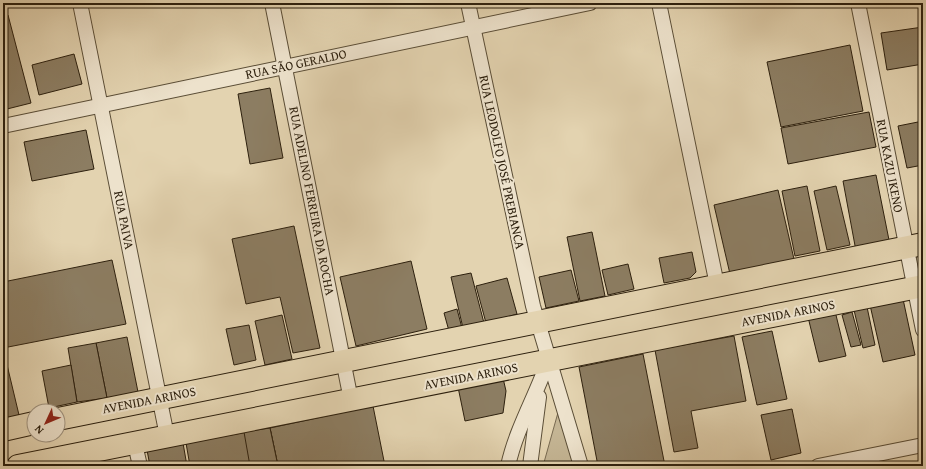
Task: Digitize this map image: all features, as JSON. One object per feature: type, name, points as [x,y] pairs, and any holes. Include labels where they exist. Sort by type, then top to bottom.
[{"type":"main road","name":"AVENIDA ARINOS","points":[[66,416],[915,245]]},
{"type":"main road","name":"AVENIDA ARINOS","points":[[18,466],[135,444],[167,436],[919,286]]},
{"type":"main road","points":[[3,430],[26,425]]},
{"type":"street","name":"RUA PAIVA","points":[[80,3],[167,436]]},
{"type":"street","name":"RUA ADELINO FERREIRA DA ROCHA","points":[[272,3],[351,400]]},
{"type":"street","name":"RUA LEODOLFO JOSÉ PREBIANCA","points":[[468,3],[533,306],[548,361],[581,466]]},
{"type":"street","name":"RUA SÃO GERALDO","points":[[3,126],[590,3]]},
{"type":"street","points":[[659,3],[717,285]]},
{"type":"street","name":"RUA KAZU IKENO","points":[[858,3],[915,245],[923,330]]},
{"type":"street","points":[[508,466],[512,444],[540,385],[548,361]]},
{"type":"street","points":[[530,466],[540,385]]},
{"type":"street","points":[[135,444],[140,466]]},
{"type":"street","points":[[512,444],[533,448]]},
{"type":"street","points":[[818,466],[923,445]]},
{"type":"shaded area","points":[[559,409],[574,466],[543,466]]},
{"type":"building","points":[[8,15],[31,103],[3,110],[3,16]]},
{"type":"building","points":[[923,27],[923,64],[887,70],[881,33]]},
{"type":"building","points":[[850,45],[863,111],[781,127],[767,62]]},
{"type":"building","points":[[74,54],[82,84],[39,95],[32,65]]},
{"type":"building","points":[[270,88],[283,158],[250,164],[238,94]]},
{"type":"building","points":[[869,112],[876,147],[788,164],[781,128]]},
{"type":"building","points":[[923,121],[923,165],[907,168],[898,126]]},
{"type":"building","points":[[86,130],[94,169],[32,181],[24,142]]},
{"type":"building","points":[[876,175],[890,245],[856,251],[843,181]]},
{"type":"building","points":[[807,186],[820,251],[795,256],[782,191]]},
{"type":"building","points":[[836,186],[850,245],[827,250],[814,191]]},
{"type":"building","points":[[778,190],[794,259],[730,274],[714,205]]},
{"type":"building","points":[[294,226],[320,348],[293,353],[280,297],[246,304],[232,239]]},
{"type":"building","points":[[592,232],[605,296],[580,301],[567,237]]},
{"type":"building","points":[[692,252],[696,272],[690,278],[664,283],[659,258]]},
{"type":"building","points":[[112,260],[126,324],[3,348],[3,282]]},
{"type":"building","points":[[411,261],[427,329],[356,346],[340,277]]},
{"type":"building","points":[[628,264],[634,289],[608,295],[602,270]]},
{"type":"building","points":[[571,270],[579,301],[546,308],[539,277]]},
{"type":"building","points":[[471,273],[484,323],[463,328],[451,277]]},
{"type":"building","points":[[507,278],[517,314],[486,323],[476,286]]},
{"type":"building","points":[[903,299],[915,355],[883,362],[870,305]]},
{"type":"building","points":[[867,307],[875,345],[863,348],[854,310]]},
{"type":"building","points":[[457,309],[462,328],[449,331],[444,313]]},
{"type":"building","points":[[835,311],[846,356],[819,362],[808,317]]},
{"type":"building","points":[[852,312],[861,345],[851,347],[842,315]]},
{"type":"building","points":[[282,315],[292,359],[265,365],[255,321]]},
{"type":"building","points":[[249,325],[256,360],[234,365],[226,329]]},
{"type":"building","points":[[772,331],[787,399],[757,405],[742,337]]},
{"type":"building","points":[[734,336],[746,401],[691,411],[698,448],[674,452],[655,350]]},
{"type":"building","points":[[127,337],[138,392],[107,398],[96,343]]},
{"type":"building","points":[[96,343],[107,398],[77,402],[68,348]]},
{"type":"building","points":[[3,348],[19,415],[3,419]]},
{"type":"building","points":[[643,354],[665,466],[598,466],[579,367]]},
{"type":"building","points":[[71,365],[77,402],[66,404],[66,403],[48,403],[42,371]]},
{"type":"building","points":[[503,378],[506,391],[503,413],[465,421],[458,387]]},
{"type":"building","points":[[373,406],[385,466],[278,466],[270,428]]},
{"type":"building","points":[[792,409],[801,453],[771,460],[761,415]]},
{"type":"building","points":[[270,428],[278,466],[190,466],[186,443]]},
{"type":"building","points":[[270,428],[278,466],[250,466],[244,432]]},
{"type":"building","points":[[183,443],[187,466],[150,466],[147,450]]}]
